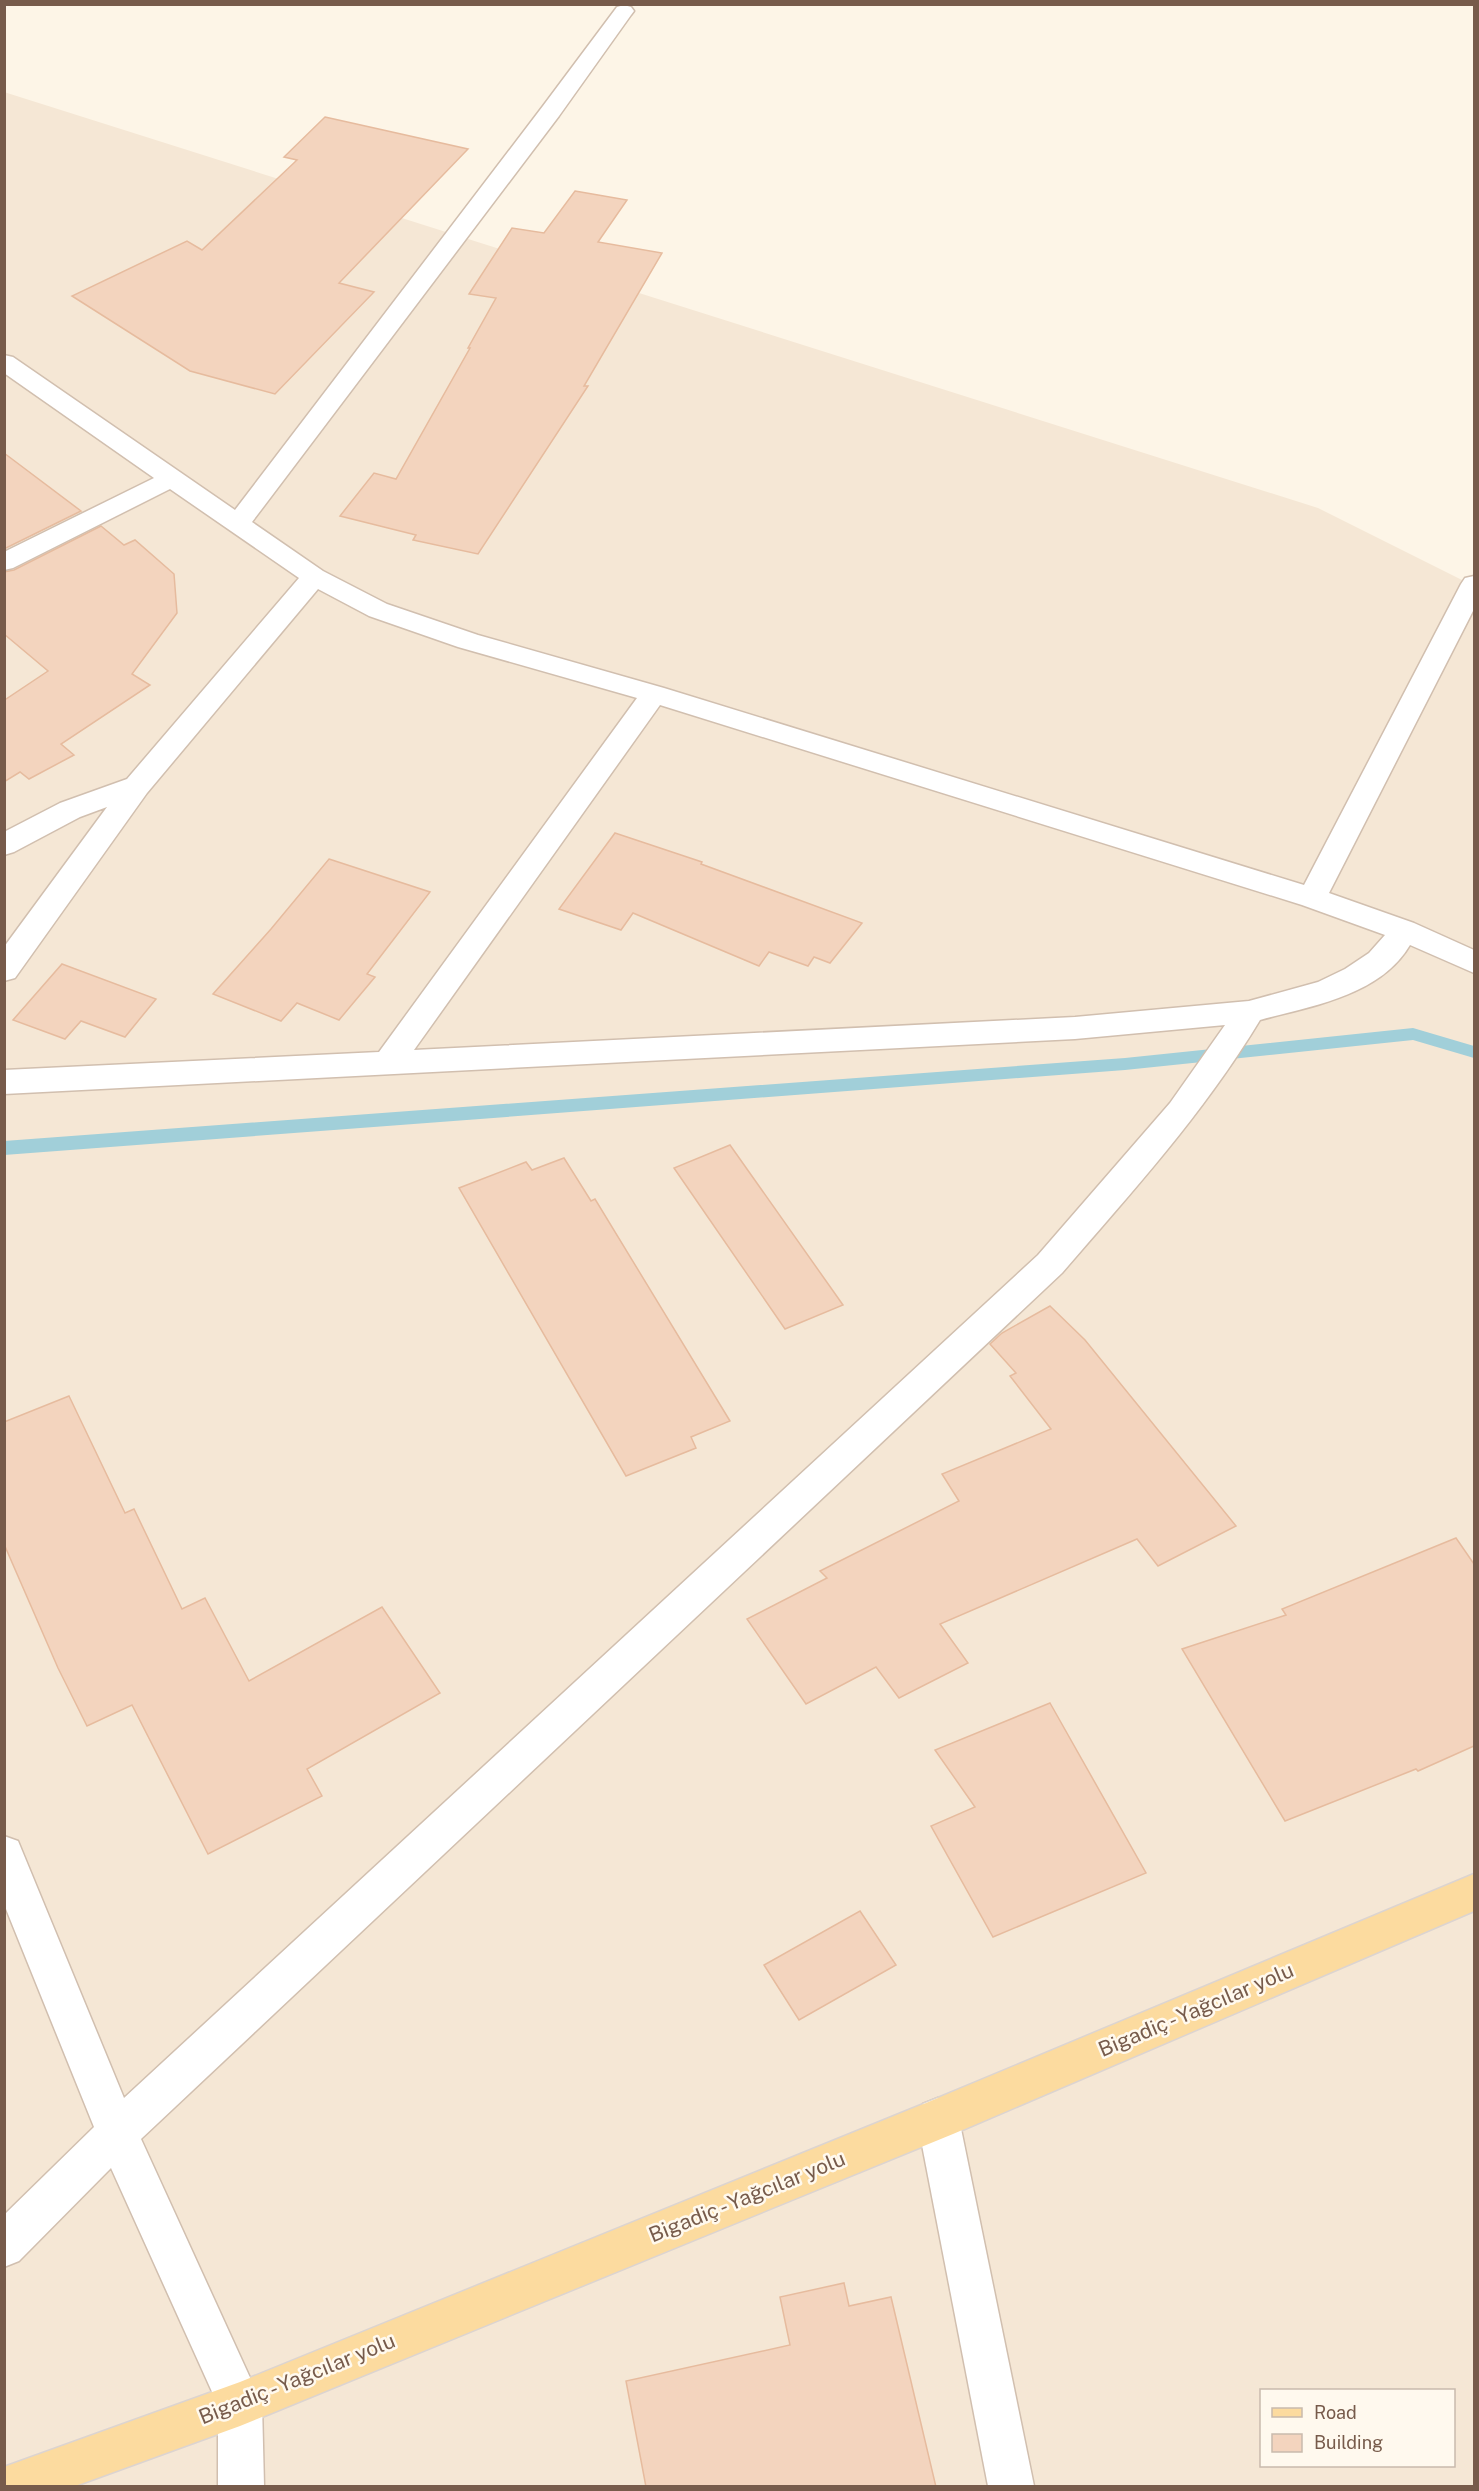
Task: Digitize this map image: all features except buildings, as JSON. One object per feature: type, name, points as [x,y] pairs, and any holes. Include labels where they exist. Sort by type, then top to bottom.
[{"type":"main road","name":"Bigadiç - Yağcılar yolu","points":[[14,2487],[240,2404],[938,2119],[1474,1892]]},
{"type":"street","points":[[237,525],[551,111],[624,11]]},
{"type":"street","points":[[4,362],[237,525],[314,576],[378,610],[468,642],[654,694],[1312,898],[1403,930],[1474,962]]},
{"type":"street","points":[[4,562],[171,479]]},
{"type":"street","points":[[4,970],[137,786],[314,576]]},
{"type":"street","points":[[1312,898],[1474,584]]},
{"type":"street","points":[[388,1063],[654,694]]},
{"type":"street","points":[[4,845],[70,810],[137,786]]},
{"type":"street","points":[[4,1082],[1075,1028],[1242,1024],[1356,977],[1380,961],[1403,930]]},
{"type":"street","points":[[4,2246],[117,2133],[1050,1264],[1186,1107],[1242,1024]]},
{"type":"street","points":[[4,1854],[117,2133],[240,2404],[241,2487]]},
{"type":"street","points":[[938,2119],[1011,2487]]},
{"type":"shaded area","points":[[4,92],[1318,508],[1474,586],[1474,2486],[5,2486]]},
{"type":"waterway","points":[[4,1148],[1125,1064],[1413,1034],[1474,1052]]}]
